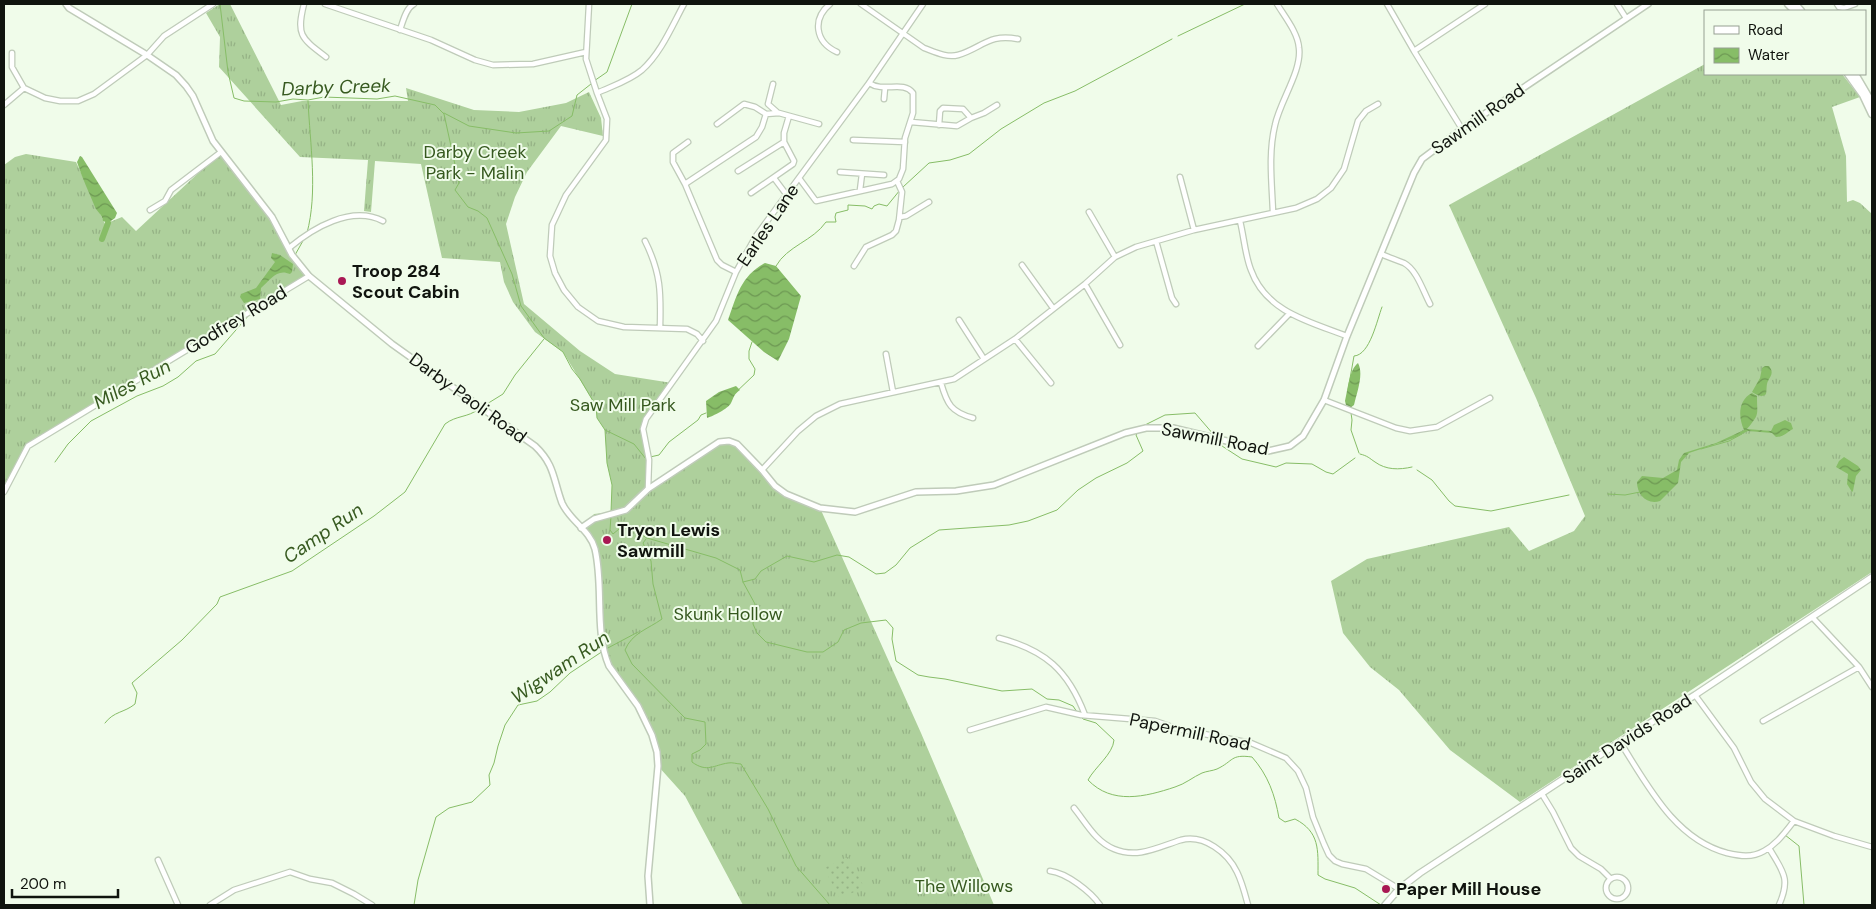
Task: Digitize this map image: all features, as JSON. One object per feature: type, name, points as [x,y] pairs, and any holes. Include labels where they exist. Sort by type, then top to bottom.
[{"type":"main road","points":[[1849,75],[1863,95],[1872,114]]},
{"type":"main road","points":[[1856,75],[1872,103]]},
{"type":"main road","name":"Saint Davids Road","points":[[1385,905],[1399,889],[1620,742],[1813,618],[1872,577]]},
{"type":"street","name":"Darby Paoli Road","points":[[66,4],[69,8],[147,55],[176,76],[186,86],[193,96],[209,135],[272,217],[297,263],[309,276],[392,344],[535,446],[550,464],[566,510],[582,528],[595,550],[606,660],[638,706],[652,735],[657,752],[658,766],[648,876],[650,905]]},
{"type":"street","points":[[12,53],[12,67],[24,88],[46,99],[78,101],[94,94],[147,55],[164,36],[213,4]]},
{"type":"street","points":[[304,4],[300,16],[301,33],[305,40],[326,57]]},
{"type":"street","points":[[326,4],[431,40],[474,60],[493,65],[533,64],[586,52]]},
{"type":"street","points":[[400,30],[407,12],[411,5],[414,4]]},
{"type":"street","points":[[589,4],[586,52],[588,66],[607,119],[606,140],[566,194],[552,226],[550,256],[555,273],[564,290],[578,307],[598,321],[624,327],[681,328],[691,330],[703,341]]},
{"type":"street","points":[[597,93],[628,79],[643,68],[662,44],[684,4]]},
{"type":"street","points":[[830,4],[821,14],[818,28],[823,42],[837,52]]},
{"type":"street","points":[[861,4],[904,32],[924,48],[947,55],[957,55],[995,38],[1009,37],[1018,39]]},
{"type":"street","name":"Earles Lane","points":[[648,489],[649,460],[644,424],[716,321],[736,272],[756,236],[869,83],[923,4]]},
{"type":"street","points":[[1274,213],[1271,144],[1277,115],[1297,68],[1300,53],[1296,37],[1277,4]]},
{"type":"street","points":[[1387,4],[1462,129]]},
{"type":"street","points":[[1414,51],[1485,4]]},
{"type":"street","points":[[1617,4],[1626,18]]},
{"type":"street","name":"Sawmill Road","points":[[582,528],[590,520],[599,516],[626,510],[648,489],[719,442],[737,444],[775,486],[786,494],[820,508],[856,512],[916,492],[956,491],[994,484],[1125,433],[1146,428],[1173,428],[1268,452],[1290,446],[1303,436],[1324,400],[1347,336],[1419,163],[1462,129],[1648,4]]},
{"type":"street","points":[[1837,4],[1839,7],[1844,8],[1855,4]]},
{"type":"street","points":[[799,178],[816,202],[897,181],[901,177],[905,142],[913,113],[912,91],[902,87],[876,87],[869,83]]},
{"type":"street","points":[[773,84],[768,104],[778,113]]},
{"type":"street","points":[[4,105],[24,88]]},
{"type":"street","points":[[884,98],[885,88]]},
{"type":"street","points":[[717,124],[744,104],[756,107],[766,114],[778,113],[819,124]]},
{"type":"street","points":[[762,470],[816,416],[840,404],[954,379],[1015,339],[1085,284],[1115,257],[1136,246],[1194,230],[1274,213],[1310,202],[1331,188],[1341,175],[1347,162],[1358,121],[1366,111],[1378,104]]},
{"type":"street","points":[[911,122],[957,126],[997,105]]},
{"type":"street","points":[[940,125],[940,111],[943,108],[963,109],[971,118]]},
{"type":"street","points":[[685,184],[756,137],[762,127],[766,114]]},
{"type":"street","points":[[751,193],[790,167],[794,161],[784,142],[788,116]]},
{"type":"street","points":[[853,140],[905,142]]},
{"type":"street","points":[[688,142],[672,155],[673,162],[685,184],[717,260],[736,272]]},
{"type":"street","points":[[738,170],[784,142]]},
{"type":"street","points":[[150,210],[165,201],[174,188],[221,152]]},
{"type":"street","points":[[840,172],[884,175]]},
{"type":"street","points":[[860,190],[862,174]]},
{"type":"street","points":[[1180,176],[1194,230]]},
{"type":"street","points":[[774,178],[786,194]]},
{"type":"street","points":[[854,266],[866,247],[895,234],[900,217],[902,192],[897,181]]},
{"type":"street","points":[[900,217],[906,216],[929,202]]},
{"type":"street","points":[[1089,212],[1115,257]]},
{"type":"street","points":[[288,248],[299,239],[340,218],[366,217],[382,220]]},
{"type":"street","points":[[1240,221],[1250,268],[1256,282],[1269,298],[1289,314],[1347,336]]},
{"type":"street","points":[[645,241],[659,275],[661,288],[660,328]]},
{"type":"street","points":[[1156,241],[1172,298],[1176,304]]},
{"type":"street","points":[[1381,254],[1405,264],[1415,274],[1430,304]]},
{"type":"street","points":[[1022,265],[1053,308]]},
{"type":"street","name":"Godfrey Road","points":[[4,492],[28,446],[309,276]]},
{"type":"street","points":[[1085,284],[1120,345]]},
{"type":"street","points":[[1258,346],[1289,314]]},
{"type":"street","points":[[958,320],[984,360]]},
{"type":"street","points":[[1015,339],[1051,383]]},
{"type":"street","points":[[886,354],[893,392]]},
{"type":"street","points":[[941,383],[946,399],[952,408],[973,418]]},
{"type":"street","points":[[1324,400],[1396,428],[1410,431],[1437,427],[1490,398]]},
{"type":"street","points":[[1813,618],[1860,668],[1872,687]]},
{"type":"street","points":[[999,638],[1022,644],[1038,652],[1050,662],[1069,682],[1077,694],[1083,715]]},
{"type":"street","points":[[1763,721],[1860,668]]},
{"type":"street","points":[[1695,695],[1734,748],[1751,782],[1765,799],[1794,821],[1834,836],[1872,847]]},
{"type":"street","name":"Papermill Road","points":[[970,730],[1046,707],[1067,713],[1155,721],[1178,729],[1251,743],[1286,758],[1298,771],[1306,788],[1313,817],[1329,855],[1335,861],[1366,869],[1399,889]]},
{"type":"street","points":[[1620,742],[1659,802],[1680,827],[1694,838],[1715,849],[1738,855],[1758,854],[1769,848],[1794,821]]},
{"type":"street","points":[[1542,794],[1571,848],[1579,856],[1601,869],[1611,880]]},
{"type":"street","points":[[1074,808],[1102,842],[1124,852],[1153,851],[1189,839],[1206,842],[1223,854],[1234,867],[1248,905]]},
{"type":"street","points":[[1769,848],[1786,881],[1786,890],[1779,905]]},
{"type":"street","points":[[158,860],[178,905]]},
{"type":"street","points":[[1050,871],[1060,873],[1072,881],[1090,894],[1100,905]]},
{"type":"street","points":[[210,905],[234,890],[290,872],[310,879],[332,883],[372,905]]},
{"type":"street","points":[[1616,877],[1624,880],[1628,886],[1625,895],[1616,898],[1609,895],[1606,887],[1611,880],[1616,877]]},
{"type":"green space","name":"Skunk Hollow","points":[[220,4],[230,4],[281,105],[302,101],[408,101],[406,88],[474,110],[519,112],[566,103],[589,92],[601,118],[603,136],[561,126],[527,172],[515,197],[506,224],[524,304],[580,351],[615,374],[672,383],[644,424],[647,441],[648,489],[719,442],[737,444],[786,494],[820,508],[921,733],[994,905],[743,905],[685,796],[658,766],[657,752],[638,706],[606,660],[595,550],[581,528],[594,514],[611,512],[612,485],[607,463],[605,430],[597,418],[596,406],[563,352],[535,332],[513,302],[504,282],[500,262],[442,258],[421,164],[375,161],[371,212],[364,211],[368,160],[300,157],[219,67],[220,37],[206,13]]},
{"type":"green space","points":[[1704,65],[1704,75],[1843,75],[1860,97],[1832,107],[1846,156],[1847,202],[1853,200],[1860,203],[1872,214],[1872,572],[1520,802],[1450,750],[1399,690],[1370,667],[1343,633],[1331,581],[1367,559],[1509,527],[1529,551],[1574,531],[1585,516],[1536,398],[1449,205]]},
{"type":"green space","points":[[221,152],[265,207],[289,248],[309,276],[28,446],[4,491],[4,165],[15,157],[26,154],[76,162],[105,224],[122,217],[136,231]]},
{"type":"green space","points":[[848,857],[864,887],[840,899],[824,868]]},
{"type":"water","points":[[80,156],[117,213],[115,218],[108,223],[103,221],[95,207],[77,162]]},
{"type":"water","points":[[272,253],[280,255],[293,264],[292,272],[290,274],[277,274],[261,288],[260,299],[244,303],[240,297],[241,294],[256,288],[275,262],[271,258]]},
{"type":"water","points":[[765,263],[776,266],[801,296],[789,339],[778,361],[764,352],[728,320],[737,294],[745,280]]},
{"type":"water","points":[[1358,363],[1360,367],[1359,383],[1354,405],[1350,408],[1346,405],[1345,401],[1351,375]]},
{"type":"water","points":[[1769,366],[1772,374],[1767,383],[1766,394],[1761,396],[1752,392],[1760,378],[1762,368]]},
{"type":"water","points":[[736,386],[740,390],[735,394],[727,408],[707,418],[706,401],[719,392]]},
{"type":"water","points":[[1752,393],[1757,396],[1757,414],[1747,429],[1771,431],[1774,425],[1785,420],[1791,423],[1793,429],[1779,437],[1772,433],[1748,431],[1734,438],[1689,453],[1681,462],[1678,483],[1660,501],[1651,502],[1641,495],[1637,482],[1642,476],[1663,478],[1677,470],[1679,460],[1684,453],[1716,443],[1744,430],[1740,414],[1742,404],[1747,396]]},
{"type":"water","points":[[1844,457],[1861,470],[1856,476],[1852,492],[1847,484],[1848,474],[1836,467]]},
{"type":"waterway","name":"Darby Creek","points":[[220,4],[228,72],[234,98],[244,101],[276,102],[324,97],[377,99],[395,96],[435,105],[444,114],[459,183],[455,190],[468,207],[478,211],[487,218],[512,274],[521,306],[544,338],[563,352],[596,406],[597,418],[605,430],[607,463],[612,485],[611,512]]},
{"type":"waterway","points":[[594,81],[607,72],[632,4]]},
{"type":"waterway","points":[[1178,36],[1245,4]]},
{"type":"waterway","points":[[903,187],[929,163],[950,160],[969,154],[1001,129],[1044,103],[1075,91],[1172,39]]},
{"type":"waterway","points":[[444,113],[469,126],[516,133],[549,131],[572,116],[577,95],[591,84]]},
{"type":"waterway","name":"Miles Run","points":[[307,233],[313,185],[308,101]]},
{"type":"waterway","points":[[776,266],[787,253],[821,229],[826,222],[836,222],[836,213],[848,210],[848,205],[865,206],[872,209],[879,204],[887,206],[900,190]]},
{"type":"waterway","points":[[102,239],[108,223]]},
{"type":"waterway","name":"Miles Run","points":[[295,255],[304,239]]},
{"type":"waterway","name":"Miles Run","points":[[251,309],[252,301]]},
{"type":"waterway","points":[[1348,390],[1354,356],[1360,354],[1369,343],[1382,307]]},
{"type":"waterway","name":"Miles Run","points":[[55,462],[68,444],[91,421],[137,396],[163,386],[178,377],[196,361],[215,354],[249,315]]},
{"type":"waterway","name":"Camp Run","points":[[482,407],[503,394],[515,375],[544,339]]},
{"type":"waterway","points":[[733,395],[754,375],[755,369],[749,359],[752,342]]},
{"type":"waterway","name":"Camp Run","points":[[105,723],[112,716],[135,704],[137,693],[132,683],[182,640],[217,604],[220,597],[292,571],[374,516],[405,492],[445,424],[479,409]]},
{"type":"waterway","points":[[650,457],[659,455],[669,442],[698,420],[701,415],[706,413]]},
{"type":"waterway","points":[[1143,426],[1165,415],[1195,413],[1214,435]]},
{"type":"waterway","points":[[1351,413],[1351,430],[1359,453]]},
{"type":"waterway","points":[[605,430],[634,444],[646,459]]},
{"type":"waterway","points":[[743,582],[755,579],[761,571],[787,556],[814,562],[837,555],[849,557],[876,574],[885,573],[896,565],[910,548],[939,530],[1009,525],[1028,521],[1057,510],[1078,490],[1096,478],[1127,463],[1143,451],[1136,435],[1139,431]]},
{"type":"waterway","points":[[1701,449],[1729,441],[1742,434]]},
{"type":"waterway","points":[[1220,442],[1222,446],[1242,459],[1276,467],[1286,463],[1312,464],[1333,474],[1355,458]]},
{"type":"waterway","points":[[1360,454],[1388,468],[1412,467]]},
{"type":"waterway","points":[[1417,470],[1432,480],[1455,506],[1491,511],[1569,495]]},
{"type":"waterway","points":[[1608,494],[1625,495],[1640,492]]},
{"type":"waterway","name":"Darby Creek","points":[[611,516],[610,530],[613,534],[619,529],[631,528],[647,538],[716,558],[740,570],[743,582],[755,604],[753,624],[757,633],[766,642],[807,652],[823,652],[838,642],[844,630],[861,623],[886,620],[893,628],[892,639],[896,661],[918,675],[1002,691],[1032,689],[1047,699],[1059,700],[1073,706],[1077,712]]},
{"type":"waterway","points":[[646,539],[643,543],[651,561],[653,584],[662,619],[636,635],[628,644],[625,650],[632,664],[685,718],[705,722],[706,744],[692,754],[692,762],[706,768],[730,763],[741,764],[768,809],[796,866],[830,905]]},
{"type":"waterway","name":"Wigwam Run","points":[[606,649],[638,632]]},
{"type":"waterway","name":"Wigwam Run","points":[[414,905],[418,880],[436,817],[449,808],[472,802],[490,785],[489,775],[505,725],[518,705],[537,701],[550,692],[570,673],[603,651]]},
{"type":"waterway","name":"Darby Creek","points":[[1081,717],[1096,723],[1114,740],[1107,755],[1088,780],[1097,788],[1118,796],[1141,796],[1164,791],[1202,773],[1217,769],[1236,757],[1252,757],[1270,786],[1279,818],[1285,822],[1295,819],[1303,824],[1313,836],[1316,842],[1318,875],[1355,888],[1381,905]]},
{"type":"waterway","points":[[1785,835],[1799,846],[1804,905]]},
{"type":"place","name":"Troop 284 Scout Cabin","points":[[342,281]]},
{"type":"place","name":"Tryon Lewis Sawmill","points":[[607,540]]},
{"type":"place","name":"Paper Mill House","points":[[1386,889]]},
{"type":"park label","name":"Darby Creek Park - Malin","points":[[475,162]]},
{"type":"park label","name":"Saw Mill Park","points":[[623,405]]},
{"type":"park label","name":"The Willows","points":[[964,886]]}]
